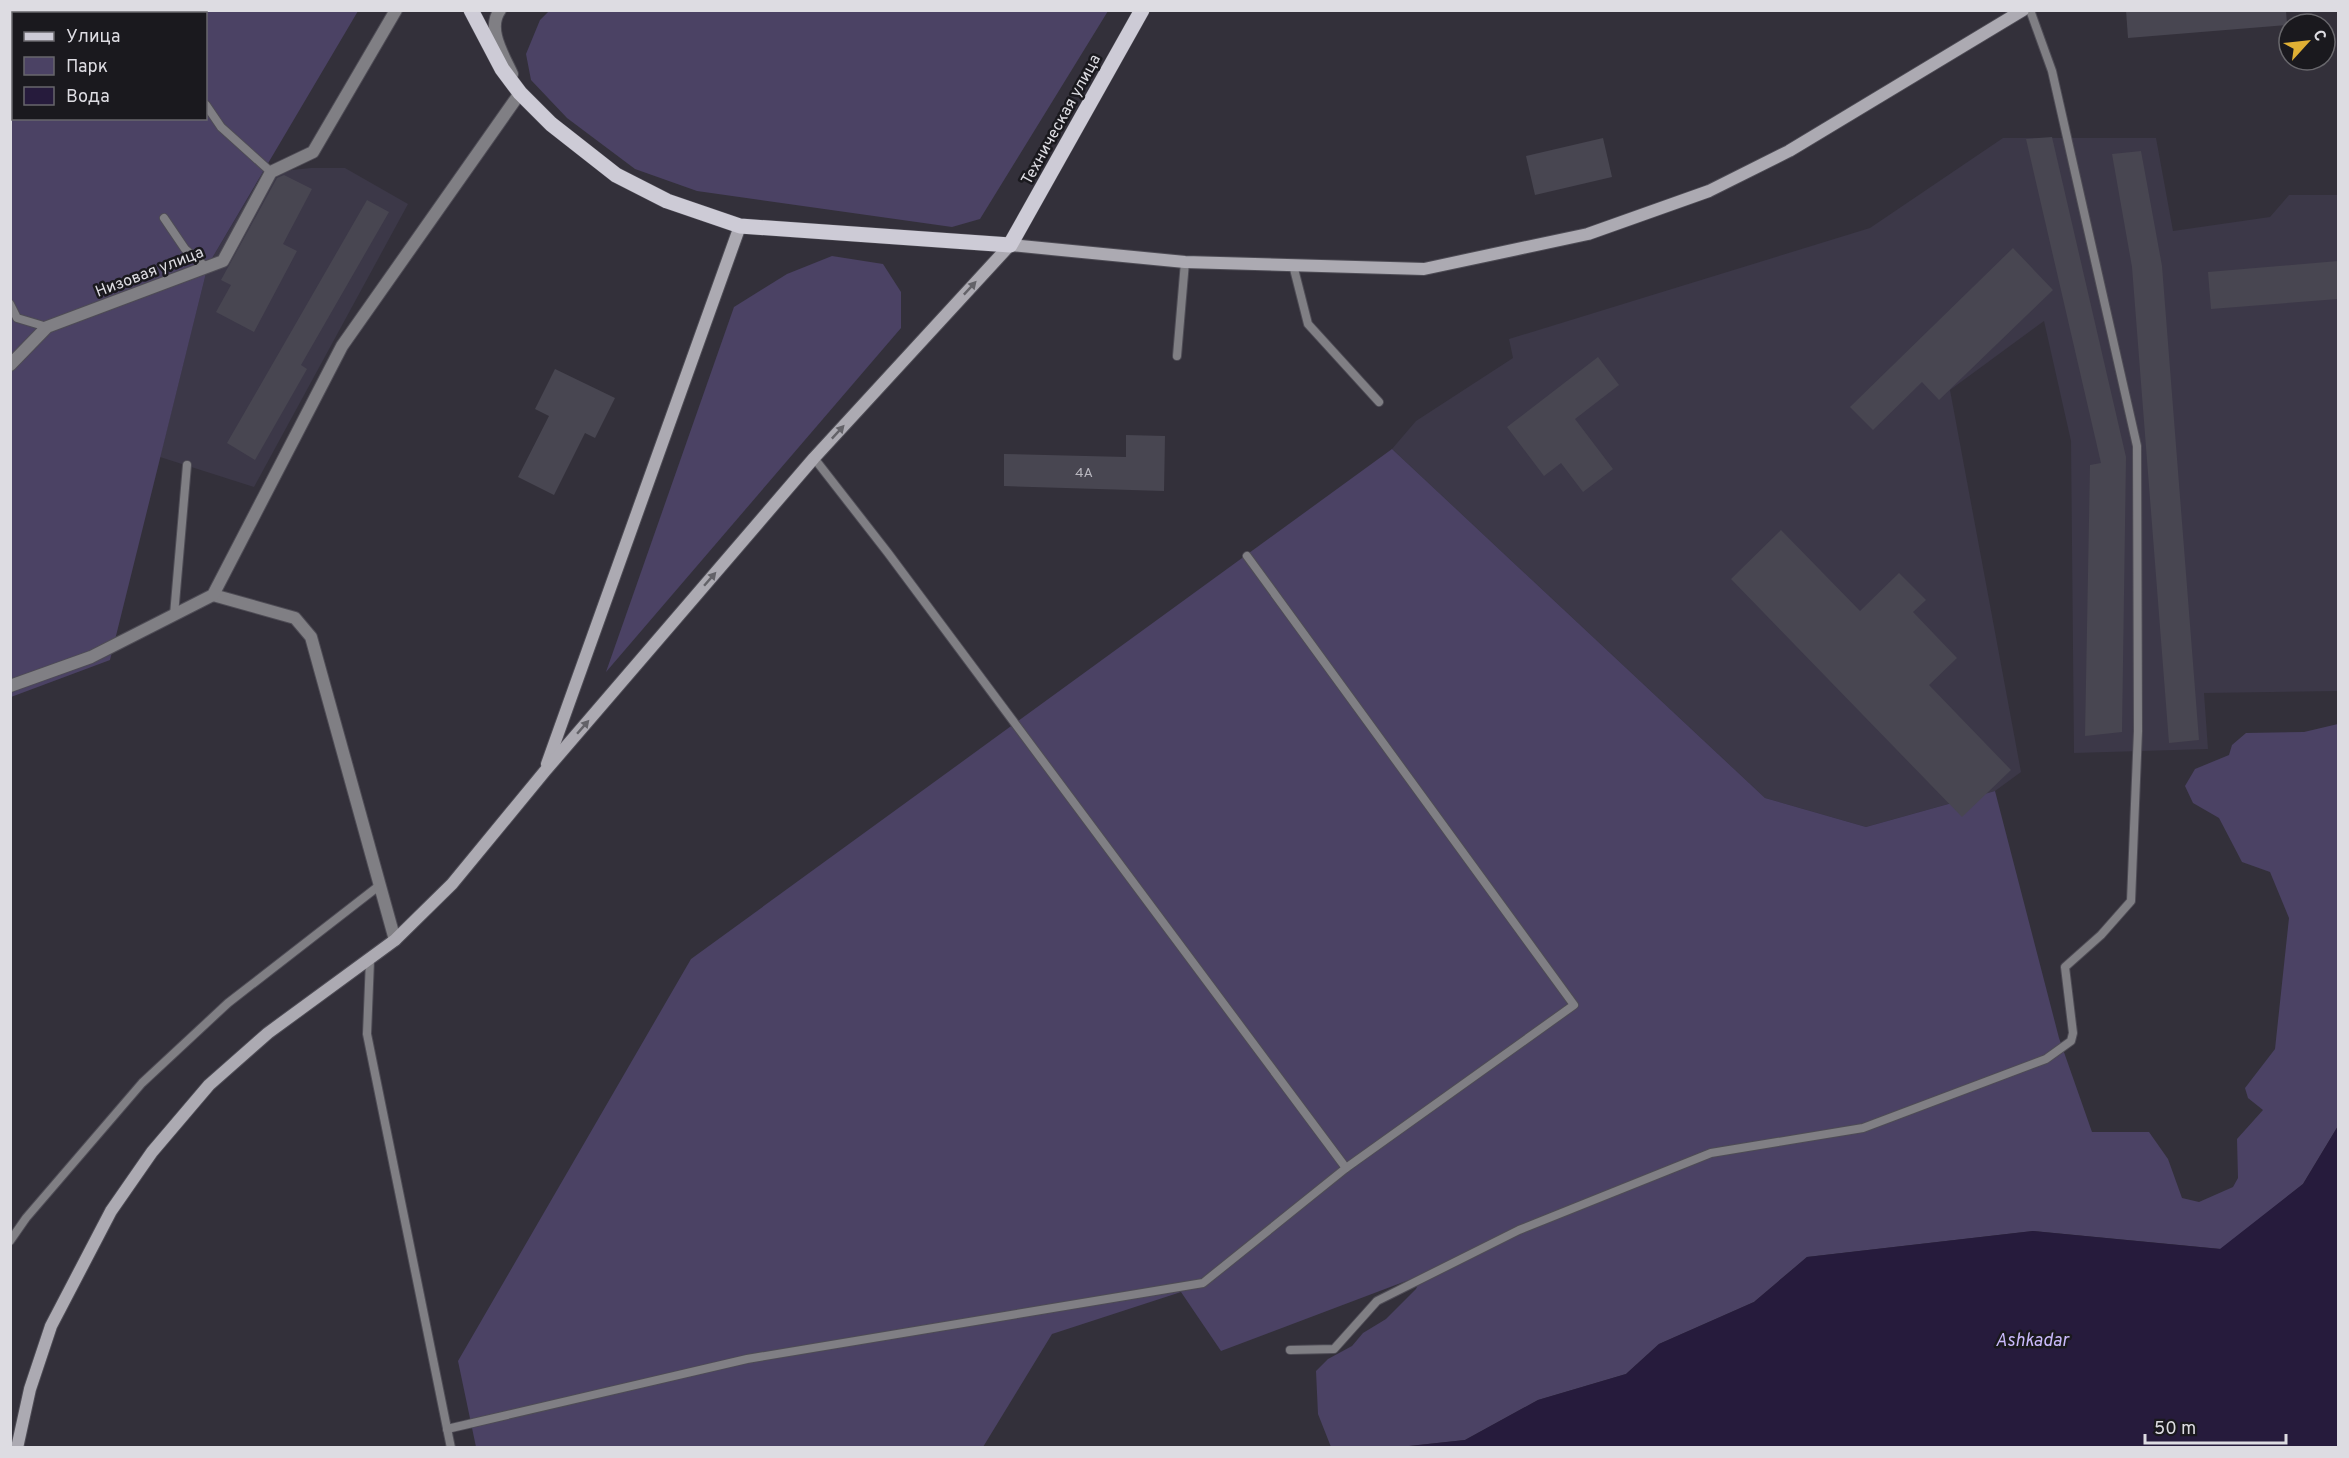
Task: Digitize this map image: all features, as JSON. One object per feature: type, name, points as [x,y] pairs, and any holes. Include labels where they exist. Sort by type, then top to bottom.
[{"type":"main road","points":[[471,10],[502,69],[520,93],[551,124],[616,175],[667,201],[740,226],[1010,245],[1185,262],[1424,269],[1588,234],[1709,191],[1789,151],[2023,10]]},
{"type":"main road","name":"Техническая улица","points":[[1010,245],[1142,10]]},
{"type":"main road","points":[[545,771],[740,226]]},
{"type":"main road","points":[[17,1448],[30,1389],[51,1326],[111,1211],[152,1152],[209,1085],[268,1033],[395,940],[452,884],[545,771],[814,458],[1010,245]]},
{"type":"street","points":[[271,172],[313,152],[396,10]]},
{"type":"street","points":[[10,686],[91,657],[213,596],[342,346],[520,93],[496,35],[496,16],[500,10]]},
{"type":"street","name":"Низовая улица","points":[[10,365],[47,327],[223,261],[271,172]]},
{"type":"street","points":[[213,596],[295,618],[311,637],[395,940]]},
{"type":"lane","points":[[1290,1350],[1334,1349],[1377,1301],[1519,1230],[1711,1153],[1863,1128],[2046,1059],[2071,1041],[2073,1033],[2065,967],[2102,935],[2132,901],[2138,731],[2137,446],[2052,71],[2030,10]]},
{"type":"lane","points":[[207,106],[221,127],[271,172]]},
{"type":"lane","points":[[164,218],[185,249],[206,267]]},
{"type":"lane","points":[[1177,356],[1185,262]]},
{"type":"lane","points":[[1293,265],[1308,324],[1378,402]]},
{"type":"lane","points":[[10,304],[17,318],[47,327]]},
{"type":"lane","points":[[814,458],[888,553],[1346,1168]]},
{"type":"lane","points":[[174,615],[187,465]]},
{"type":"lane","points":[[447,1429],[747,1359],[1203,1284],[1346,1168],[1574,1005],[1247,556]]},
{"type":"lane","points":[[10,1241],[26,1218],[142,1083],[228,1003],[380,885]]},
{"type":"lane","points":[[370,960],[367,1034],[451,1448]]},
{"type":"shaded area","points":[[2003,138],[2156,138],[2173,231],[2270,217],[2289,195],[2338,195],[2338,691],[2204,693],[2208,749],[2074,753],[2071,441],[2044,321],[1950,390],[2021,772],[1995,791],[1866,827],[1765,798],[1392,449],[1416,421],[1513,358],[1509,339],[1870,228]]},
{"type":"shaded area","points":[[311,168],[345,168],[408,204],[254,487],[160,457],[208,265],[263,173]]},
{"type":"green space","points":[[11,11],[358,11],[208,265],[110,660],[11,697]]},
{"type":"green space","points":[[549,11],[1108,11],[980,219],[952,227],[697,191],[635,169],[567,118],[531,80],[526,54],[540,20]]},
{"type":"green space","points":[[832,256],[883,264],[901,292],[901,328],[606,672],[734,307],[787,274]]},
{"type":"green space","points":[[1392,449],[1765,798],[1866,827],[1995,791],[2059,1038],[2092,1132],[2149,1132],[2168,1159],[2182,1198],[2199,1202],[2233,1187],[2238,1178],[2237,1139],[2263,1110],[2248,1098],[2245,1088],[2275,1049],[2289,918],[2270,872],[2242,862],[2219,818],[2193,803],[2185,786],[2195,769],[2229,755],[2232,745],[2246,733],[2304,732],[2338,724],[2338,1126],[2303,1184],[2221,1249],[2033,1231],[1807,1257],[1754,1302],[1659,1344],[1626,1374],[1538,1400],[1465,1440],[1400,1447],[1331,1447],[1318,1414],[1316,1371],[1328,1359],[1352,1346],[1363,1333],[1386,1319],[1416,1289],[1422,1275],[1221,1351],[1181,1292],[1052,1334],[983,1447],[476,1447],[458,1361],[691,959]]},
{"type":"water","name":"Ashkadar","points":[[2338,1126],[2338,1447],[1400,1447],[1465,1440],[1538,1400],[1626,1374],[1659,1344],[1754,1302],[1807,1257],[2033,1231],[2220,1249],[2303,1184]]},
{"type":"building","points":[[2126,10],[2286,10],[2286,12],[2277,12],[2277,26],[2128,38]]},
{"type":"building","points":[[2052,137],[2126,457],[2122,732],[2085,736],[2090,465],[2101,463],[2026,139]]},
{"type":"building","points":[[1603,138],[1612,177],[1535,195],[1526,156]]},
{"type":"building","points":[[2141,151],[2162,266],[2199,740],[2169,743],[2132,267],[2112,154]]},
{"type":"building","points":[[284,175],[312,189],[283,244],[297,251],[254,332],[216,312],[231,285],[221,280],[277,178]]},
{"type":"building","points":[[367,200],[389,212],[301,365],[307,369],[255,460],[227,443]]},
{"type":"building","points":[[2013,248],[2053,290],[1939,400],[1922,382],[1873,430],[1850,407]]},
{"type":"building","points":[[2338,261],[2338,299],[2211,309],[2208,272]]},
{"type":"building","points":[[1598,357],[1619,385],[1575,419],[1613,469],[1583,492],[1561,463],[1544,476],[1507,427]]},
{"type":"building","points":[[555,369],[615,398],[595,438],[585,433],[554,495],[518,477],[549,416],[535,409]]},
{"type":"building","points":[[1126,435],[1165,436],[1164,491],[1004,486],[1004,454],[1126,457]]},
{"type":"building","points":[[1781,530],[1860,611],[1899,573],[1926,600],[1913,612],[1957,658],[1929,685],[2011,770],[1962,817],[1731,579]]}]
